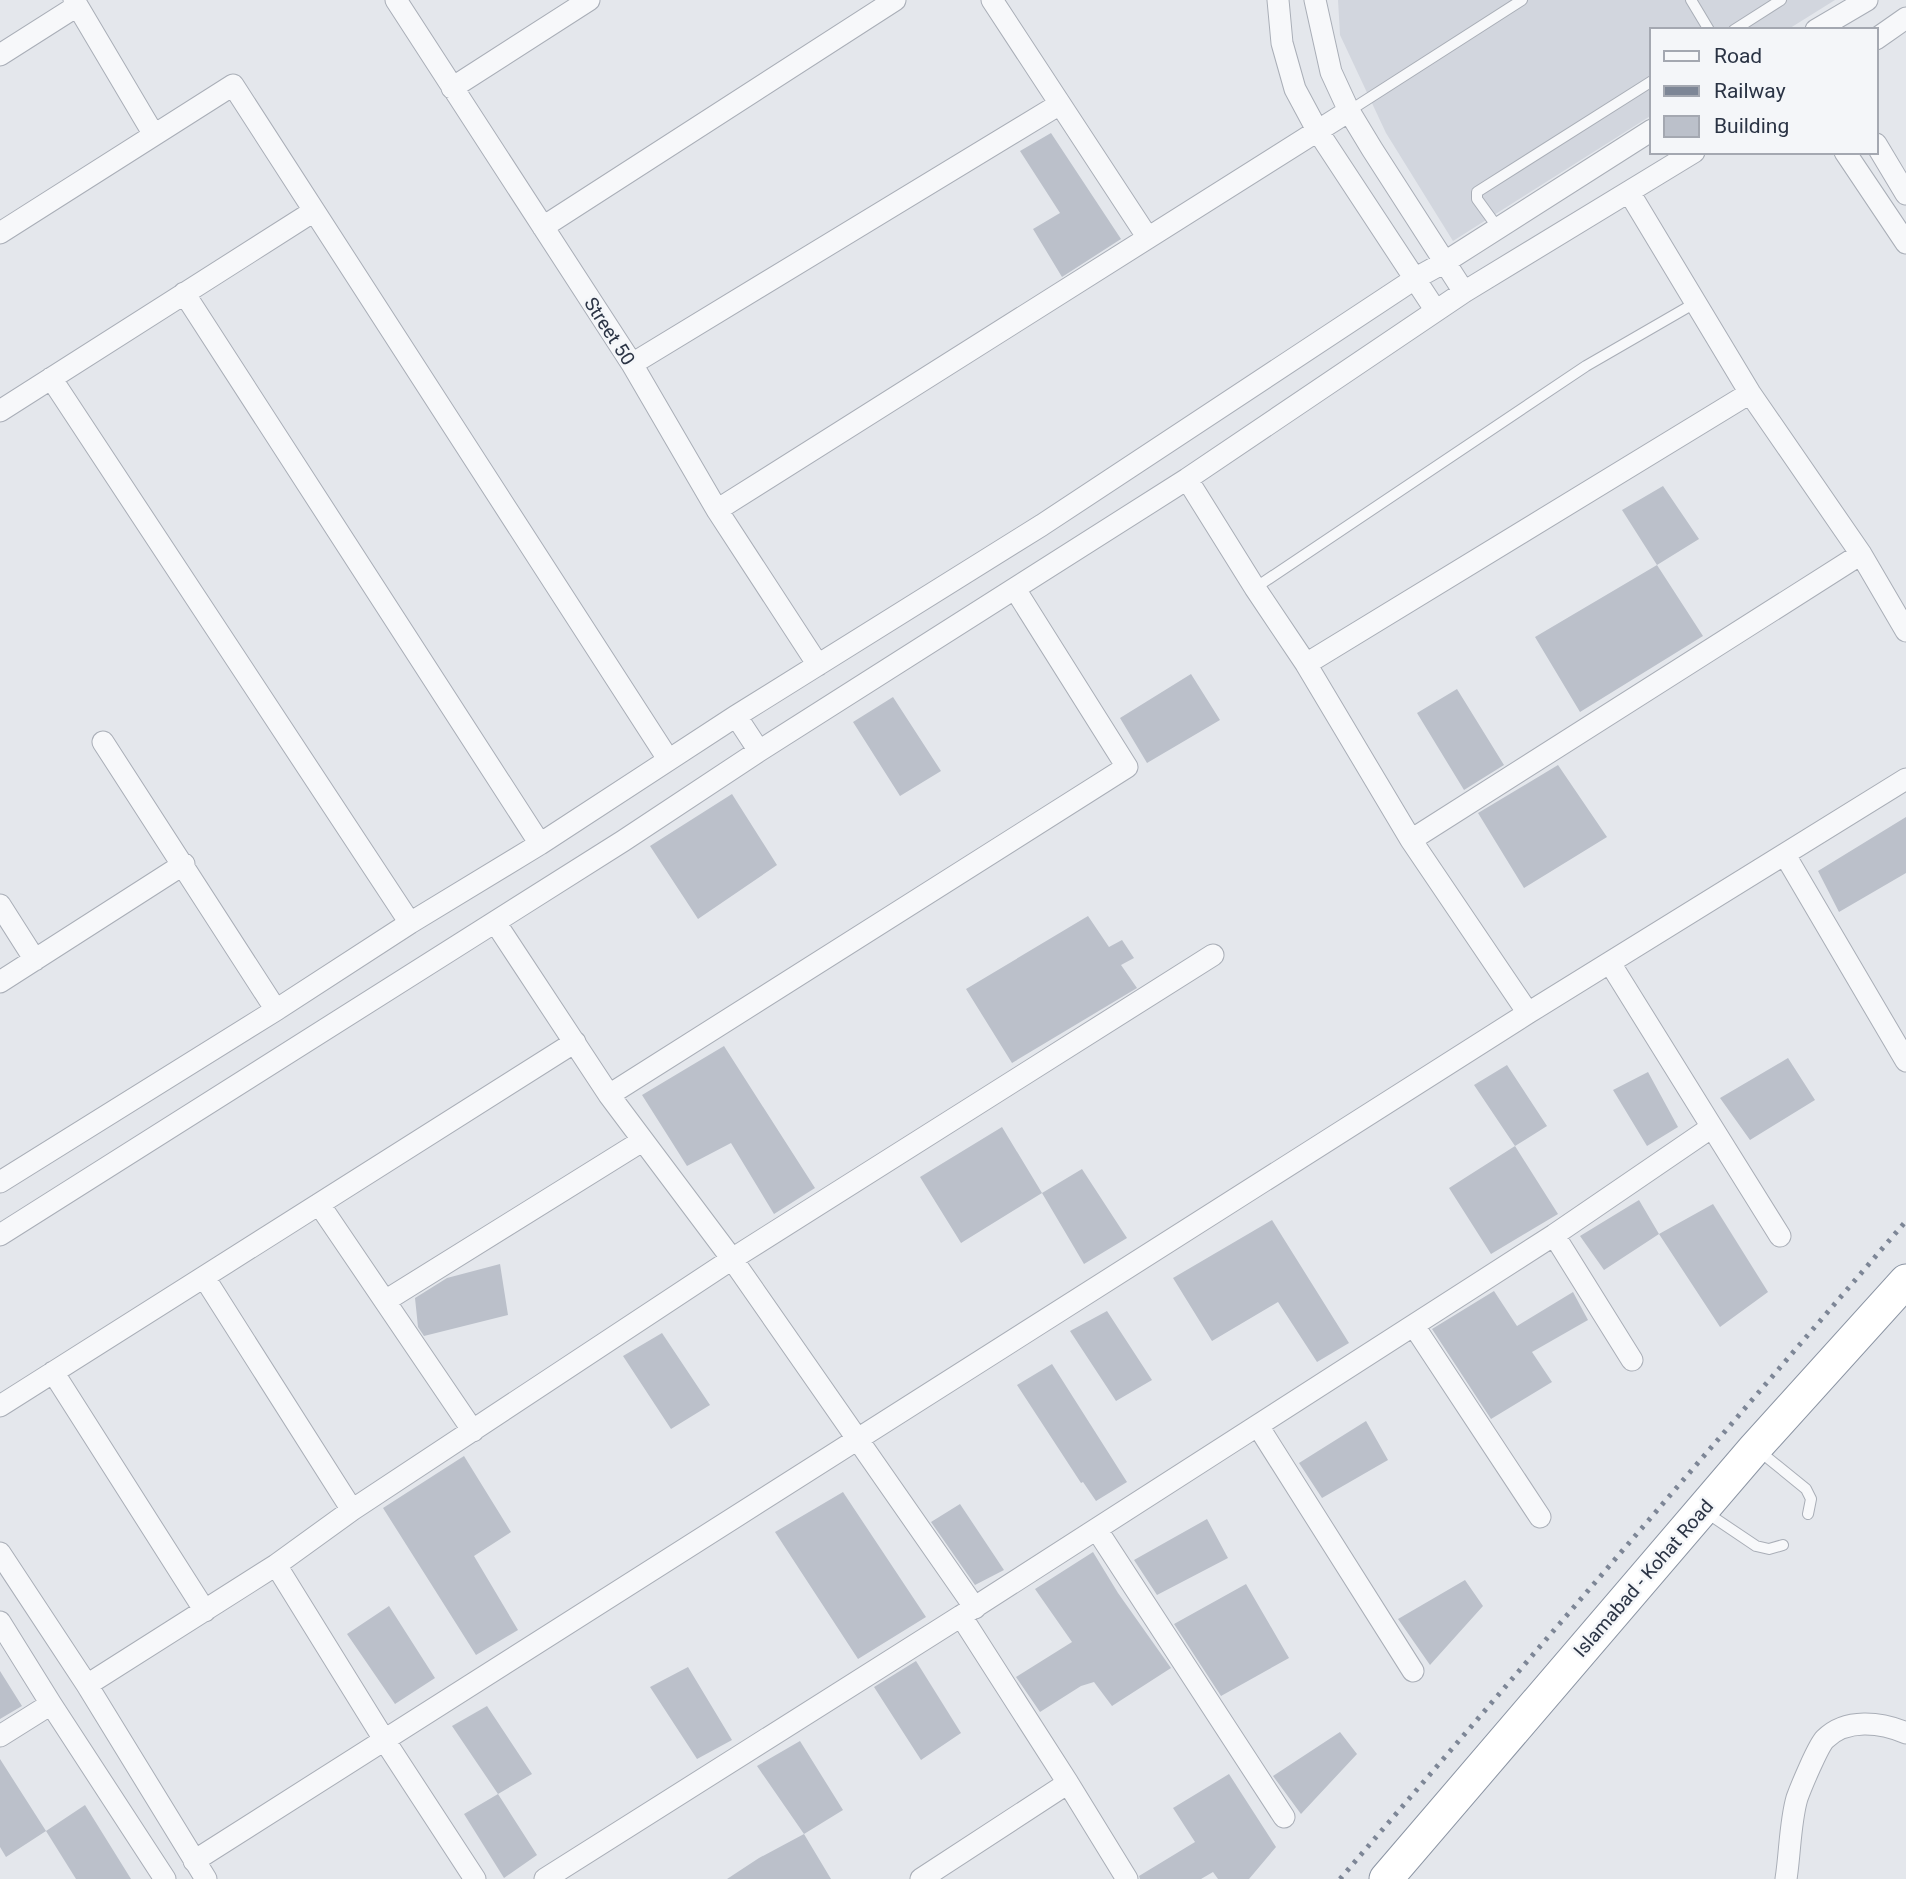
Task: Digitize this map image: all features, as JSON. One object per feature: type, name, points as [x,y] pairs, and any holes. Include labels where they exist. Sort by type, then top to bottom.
[{"type":"highway","name":"Islamabad - Kohat Road","points":[[1386,1879],[1755,1448],[1906,1282]]},
{"type":"street","name":"Street 50","points":[[396,0],[632,364],[717,510],[818,666]]},
{"type":"street","points":[[452,88],[590,0]]},
{"type":"street","points":[[543,227],[895,0]]},
{"type":"street","points":[[992,0],[1148,238]]},
{"type":"street","points":[[1278,0],[1282,43],[1295,89],[1317,130],[1436,311]]},
{"type":"street","points":[[1315,0],[1331,72],[1349,111],[1464,292]]},
{"type":"street","points":[[1819,28],[1867,0]]},
{"type":"street","points":[[0,55],[75,3],[154,135]]},
{"type":"street","points":[[1878,38],[1906,18]]},
{"type":"street","points":[[0,233],[233,85],[668,759]]},
{"type":"street","points":[[632,364],[1060,104]]},
{"type":"street","points":[[717,510],[1349,111]]},
{"type":"street","points":[[0,1182],[540,844],[668,759],[1042,524],[1416,278],[1650,131]]},
{"type":"street","points":[[1878,147],[1903,182]]},
{"type":"street","points":[[0,1235],[1187,479],[1464,292],[1691,154]]},
{"type":"street","points":[[1846,154],[1906,243]]},
{"type":"street","points":[[1629,192],[1750,394],[1861,554],[1906,631]]},
{"type":"street","points":[[0,411],[314,211]]},
{"type":"street","points":[[184,293],[540,844]]},
{"type":"street","points":[[51,378],[410,923]]},
{"type":"street","points":[[1306,664],[1750,394]]},
{"type":"street","points":[[1187,479],[1306,664],[1411,840],[1528,1013]]},
{"type":"street","points":[[1411,840],[1861,554]]},
{"type":"street","points":[[610,1095],[1127,767],[1015,589]]},
{"type":"street","points":[[736,716],[759,751]]},
{"type":"street","points":[[103,742],[276,1010]]},
{"type":"street","points":[[0,1553],[87,1685],[200,1870],[384,1741],[857,1438],[1528,1013],[1906,779]]},
{"type":"street","points":[[1785,855],[1906,1061]]},
{"type":"street","points":[[0,982],[184,864]]},
{"type":"street","points":[[0,905],[35,960]]},
{"type":"street","points":[[495,922],[642,1141],[732,1259],[857,1438],[968,1612],[1127,1879]]},
{"type":"street","points":[[87,1685],[276,1565],[352,1510],[732,1259],[1213,955]]},
{"type":"street","points":[[1611,963],[1780,1236]]},
{"type":"street","points":[[0,1406],[575,1042]]},
{"type":"street","points":[[545,1879],[1414,1326],[1712,1127]]},
{"type":"street","points":[[385,1301],[642,1141]]},
{"type":"street","points":[[319,1204],[473,1431]]},
{"type":"street","points":[[1554,1235],[1632,1360]]},
{"type":"street","points":[[204,1277],[352,1510]]},
{"type":"street","points":[[1414,1326],[1539,1517]]},
{"type":"street","points":[[53,1372],[205,1611]]},
{"type":"street","points":[[1258,1426],[1413,1671]]},
{"type":"street","points":[[1097,1530],[1284,1817]]},
{"type":"street","points":[[276,1565],[384,1741],[475,1879]]},
{"type":"street","points":[[0,1622],[159,1877]]},
{"type":"street","points":[[0,1736],[51,1704]]},
{"type":"street","points":[[1786,1879],[1797,1800],[1823,1741],[1842,1727],[1866,1724],[1894,1728],[1906,1733]]},
{"type":"street","points":[[921,1879],[1068,1783]]},
{"type":"lane","points":[[1349,111],[1522,0]]},
{"type":"lane","points":[[1691,0],[1708,28]]},
{"type":"lane","points":[[1737,28],[1781,0]]},
{"type":"lane","points":[[1498,228],[1476,198],[1476,192],[1650,82]]},
{"type":"lane","points":[[1255,588],[1586,366],[1695,303]]},
{"type":"lane","points":[[1755,1448],[1806,1489],[1811,1500],[1808,1514]]},
{"type":"lane","points":[[1702,1509],[1756,1546],[1769,1549],[1783,1545]]},
{"type":"shaded area","points":[[1338,0],[1835,0],[1790,28],[1650,28],[1650,116],[1453,241],[1386,133],[1340,35]]},
{"type":"building","points":[[1051,133],[1121,239],[1062,277],[1033,229],[1060,213],[1020,151]]},
{"type":"building","points":[[1663,486],[1699,539],[1657,565],[1622,510]]},
{"type":"building","points":[[1657,565],[1703,636],[1580,712],[1535,637]]},
{"type":"building","points":[[1191,674],[1220,720],[1147,763],[1120,718]]},
{"type":"building","points":[[1457,689],[1504,765],[1464,790],[1417,713]]},
{"type":"building","points":[[893,697],[941,771],[900,796],[853,722]]},
{"type":"building","points":[[1558,765],[1607,837],[1524,888],[1478,813]]},
{"type":"building","points":[[732,794],[777,865],[698,919],[650,846]]},
{"type":"building","points":[[1906,817],[1906,873],[1839,912],[1818,871]]},
{"type":"building","points":[[1088,916],[1109,947],[1122,940],[1134,958],[1121,965],[1137,988],[1012,1063],[966,989]]},
{"type":"building","points":[[724,1046],[815,1188],[774,1214],[731,1143],[687,1166],[642,1095]]},
{"type":"building","points":[[1788,1058],[1815,1100],[1750,1140],[1720,1098]]},
{"type":"building","points":[[1507,1065],[1547,1126],[1515,1146],[1474,1085]]},
{"type":"building","points":[[1648,1072],[1678,1127],[1647,1146],[1613,1090]]},
{"type":"building","points":[[1002,1127],[1042,1193],[961,1243],[920,1177]]},
{"type":"building","points":[[1515,1146],[1558,1214],[1491,1254],[1449,1188]]},
{"type":"building","points":[[1082,1169],[1127,1238],[1084,1264],[1042,1193]]},
{"type":"building","points":[[1639,1200],[1659,1234],[1604,1270],[1580,1236]]},
{"type":"building","points":[[1713,1204],[1768,1292],[1720,1327],[1659,1234]]},
{"type":"building","points":[[1272,1220],[1349,1343],[1317,1362],[1278,1302],[1212,1341],[1173,1278]]},
{"type":"building","points":[[500,1264],[508,1315],[424,1336],[418,1327],[415,1298],[447,1278]]},
{"type":"building","points":[[1494,1291],[1517,1326],[1573,1292],[1588,1320],[1532,1352],[1552,1382],[1491,1419],[1432,1329]]},
{"type":"building","points":[[1107,1311],[1152,1380],[1116,1401],[1070,1331]]},
{"type":"building","points":[[662,1333],[710,1405],[671,1429],[623,1356]]},
{"type":"building","points":[[1052,1364],[1127,1482],[1096,1501],[1083,1482],[1081,1483],[1017,1385]]},
{"type":"building","points":[[1366,1421],[1388,1460],[1322,1498],[1299,1463]]},
{"type":"building","points":[[464,1456],[511,1532],[474,1556],[518,1630],[476,1655],[383,1508]]},
{"type":"building","points":[[843,1492],[926,1617],[858,1659],[775,1532]]},
{"type":"building","points":[[960,1504],[1004,1570],[975,1585],[931,1522]]},
{"type":"building","points":[[1207,1519],[1228,1558],[1157,1595],[1134,1560]]},
{"type":"building","points":[[1093,1552],[1118,1593],[1171,1668],[1112,1706],[1094,1682],[1081,1686],[1040,1712],[1016,1677],[1072,1642],[1035,1589]]},
{"type":"building","points":[[1465,1580],[1483,1606],[1430,1665],[1398,1619]]},
{"type":"building","points":[[1246,1584],[1289,1658],[1221,1696],[1174,1624]]},
{"type":"building","points":[[389,1606],[435,1678],[395,1704],[347,1634]]},
{"type":"building","points":[[916,1661],[961,1733],[921,1760],[874,1687]]},
{"type":"building","points":[[688,1667],[732,1740],[697,1759],[650,1687]]},
{"type":"building","points":[[0,1671],[22,1706],[0,1719]]},
{"type":"building","points":[[487,1706],[532,1774],[498,1794],[452,1726]]},
{"type":"building","points":[[1340,1732],[1357,1754],[1301,1814],[1273,1776]]},
{"type":"building","points":[[800,1741],[843,1810],[804,1834],[757,1766]]},
{"type":"building","points":[[0,1759],[46,1831],[6,1857],[0,1847]]},
{"type":"building","points":[[1229,1774],[1276,1847],[1249,1879],[1218,1879],[1213,1872],[1201,1879],[1140,1879],[1139,1876],[1195,1842],[1173,1808]]},
{"type":"building","points":[[498,1794],[537,1855],[504,1878],[464,1814]]},
{"type":"building","points":[[85,1805],[131,1879],[76,1879],[46,1831]]},
{"type":"building","points":[[804,1834],[831,1879],[727,1879],[759,1858]]},
{"type":"railway","points":[[1340,1879],[1906,1221]]}]
